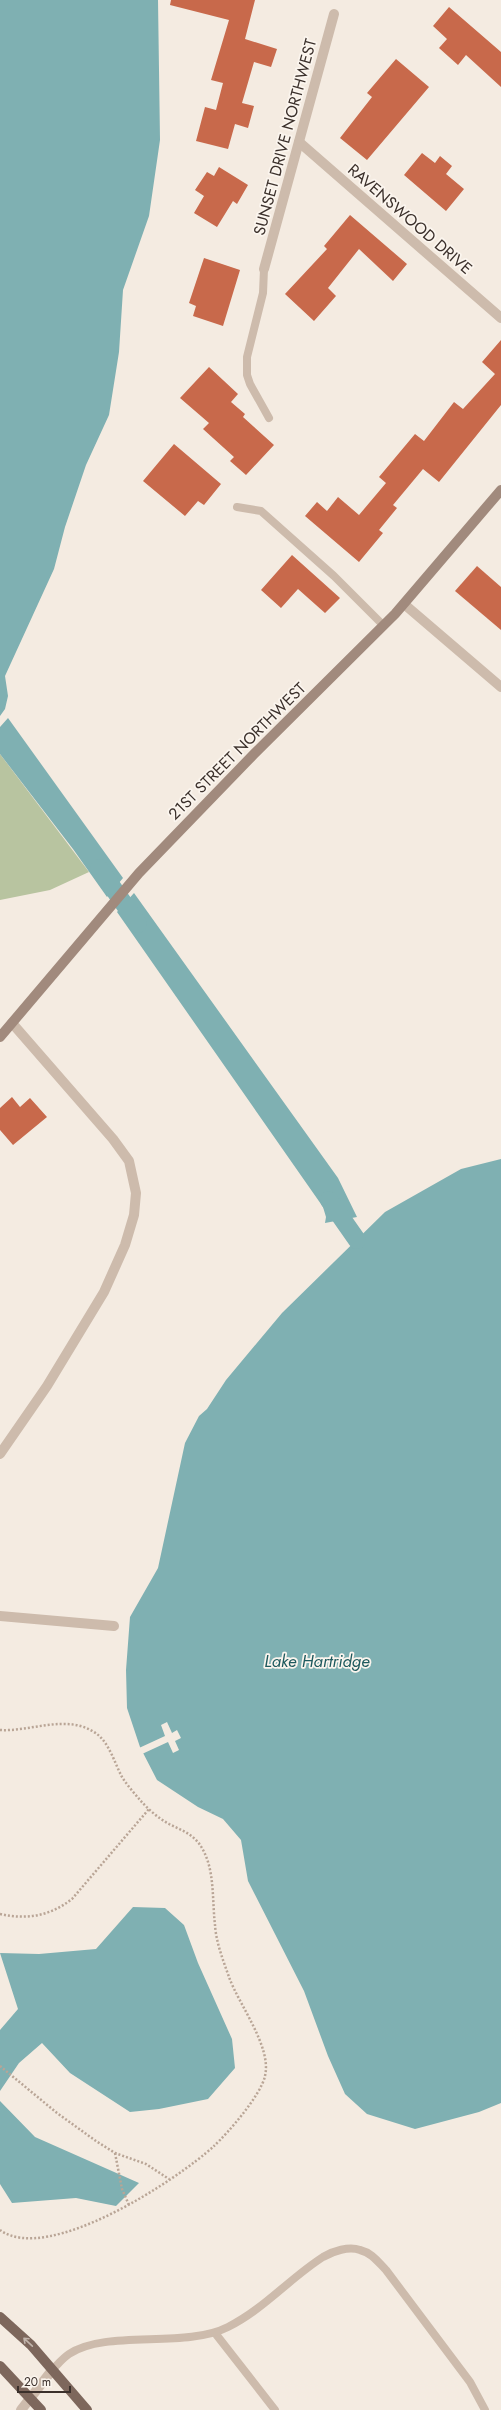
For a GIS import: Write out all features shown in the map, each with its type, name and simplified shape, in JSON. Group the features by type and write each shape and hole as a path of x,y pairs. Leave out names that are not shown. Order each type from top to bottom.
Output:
{"main road":[{"path":"0,2317 53,2369 87,2410"},
{"path":"0,2366 42,2410"}],"street":[{"name":"SUNSET DRIVE NORTHWEST","path":"264,269 334,14"},
{"name":"RAVENSWOOD DRIVE","path":"299,142 501,318"},
{"name":"21ST STREET NORTHWEST","path":"0,1037 139,873 254,754 404,604 501,490"},
{"path":"404,604 501,687"},
{"path":"0,1454 47,1386 104,1292 125,1245 134,1215 136,1193 129,1161 108,1133 12,1023"},
{"path":"0,1616 114,1626"},
{"path":"21,2410 53,2369"}],"lane":[{"path":"264,269 263,293 247,357 247,375 250,384 269,418"},
{"path":"237,507 261,511 334,576 384,625"},
{"path":"53,2369 69,2354 92,2346 215,2333 246,2317 323,2257 347,2248 359,2249 376,2259 386,2270 470,2382 485,2410"},
{"path":"215,2333 274,2410"}],"path":[{"path":"0,1730 61,1725 79,1726 94,1732 109,1750 123,1779 149,1809 169,1824 184,1830 202,1849 212,1884 215,1926 218,1942 231,1981 265,2054 266,2065 266,2075 257,2095 217,2144 169,2179 129,2205 83,2226 61,2234 23,2239 0,2230"},
{"path":"0,1914 33,1917 47,1915 60,1909 72,1899 149,1809"},
{"path":"1,2067 57,2113 115,2153 146,2164 169,2179"},
{"path":"115,2153 122,2189 129,2205"}],"green space":[{"path":"0,754 89,872 50,890 0,900"}],"water":[{"path":"0,0 158,0 160,140 149,216 123,290 119,352 109,415 86,465 65,527 54,569 5,676 8,696 5,709 0,716"},
{"path":"8,718 123,878 107,897 73,849 0,754 0,727"},
{"path":"134,893 338,1178 357,1217 325,1223 326,1217 323,1207 117,912"},
{"name":"Lake Hartridge","path":"501,1159 501,2103 479,2112 415,2129 367,2114 345,2094 328,2056 304,1991 248,1881 241,1840 223,1819 198,1807 157,1780 140,1747 127,1708 126,1670 130,1617 158,1568 185,1443 199,1416 207,1409 226,1380 282,1313 385,1212 461,1169"},
{"path":"133,1907 165,1908 184,1925 198,1963 232,2039 235,2068 208,2099 159,2109 130,2112 70,2073 42,2043 19,2063 0,2091 0,2030 18,2009 0,1953 39,1954 96,1949"},
{"path":"0,2101 35,2137 139,2183 116,2206 76,2198 12,2203 0,2184"}],"pier":[{"path":"167,1722 172,1733 177,1730 181,1738 175,1741 179,1750 173,1753 168,1742 142,1754 139,1748 165,1736 161,1725"}],"building":[{"path":"171,0 255,0 245,39 277,49 271,67 254,62 242,103 254,106 248,128 235,124 228,149 196,141 205,107 216,110 223,83 211,80 229,20 170,5"},
{"path":"449,7 501,52 501,87 466,55 458,65 439,48 447,39 433,26"},
{"path":"396,59 429,87 367,160 340,138 372,97 367,93"},
{"path":"422,153 435,163 440,156 452,166 446,174 464,189 446,211 404,175"},
{"path":"219,167 248,185 237,204 233,201 217,227 194,213 204,196 195,190 207,172 214,176"},
{"path":"350,215 407,264 393,281 359,249 328,288 336,296 314,321 285,294 327,249 324,246"},
{"path":"204,258 240,270 223,326 193,316 196,306 189,303"},
{"path":"501,340 501,405 439,482 423,469 393,505 397,508 379,530 383,533 359,562 305,516 317,502 327,511 338,497 359,515 386,483 379,477 415,434 424,441 454,402 463,409 495,374 482,362"},
{"path":"209,367 238,394 231,402 245,414 243,417 274,445 246,475 230,461 234,457 203,429 209,423 180,398"},
{"path":"174,444 221,484 204,505 198,501 185,516 143,481"},
{"path":"292,555 340,598 325,613 298,589 281,608 261,590"},
{"path":"477,566 501,587 501,630 455,591"},
{"path":"12,1097 20,1107 30,1098 47,1117 13,1145 0,1130 0,1108"}],"waterway":[{"path":"99,868 138,924"},
{"path":"329,1200 357,1240"}]}
